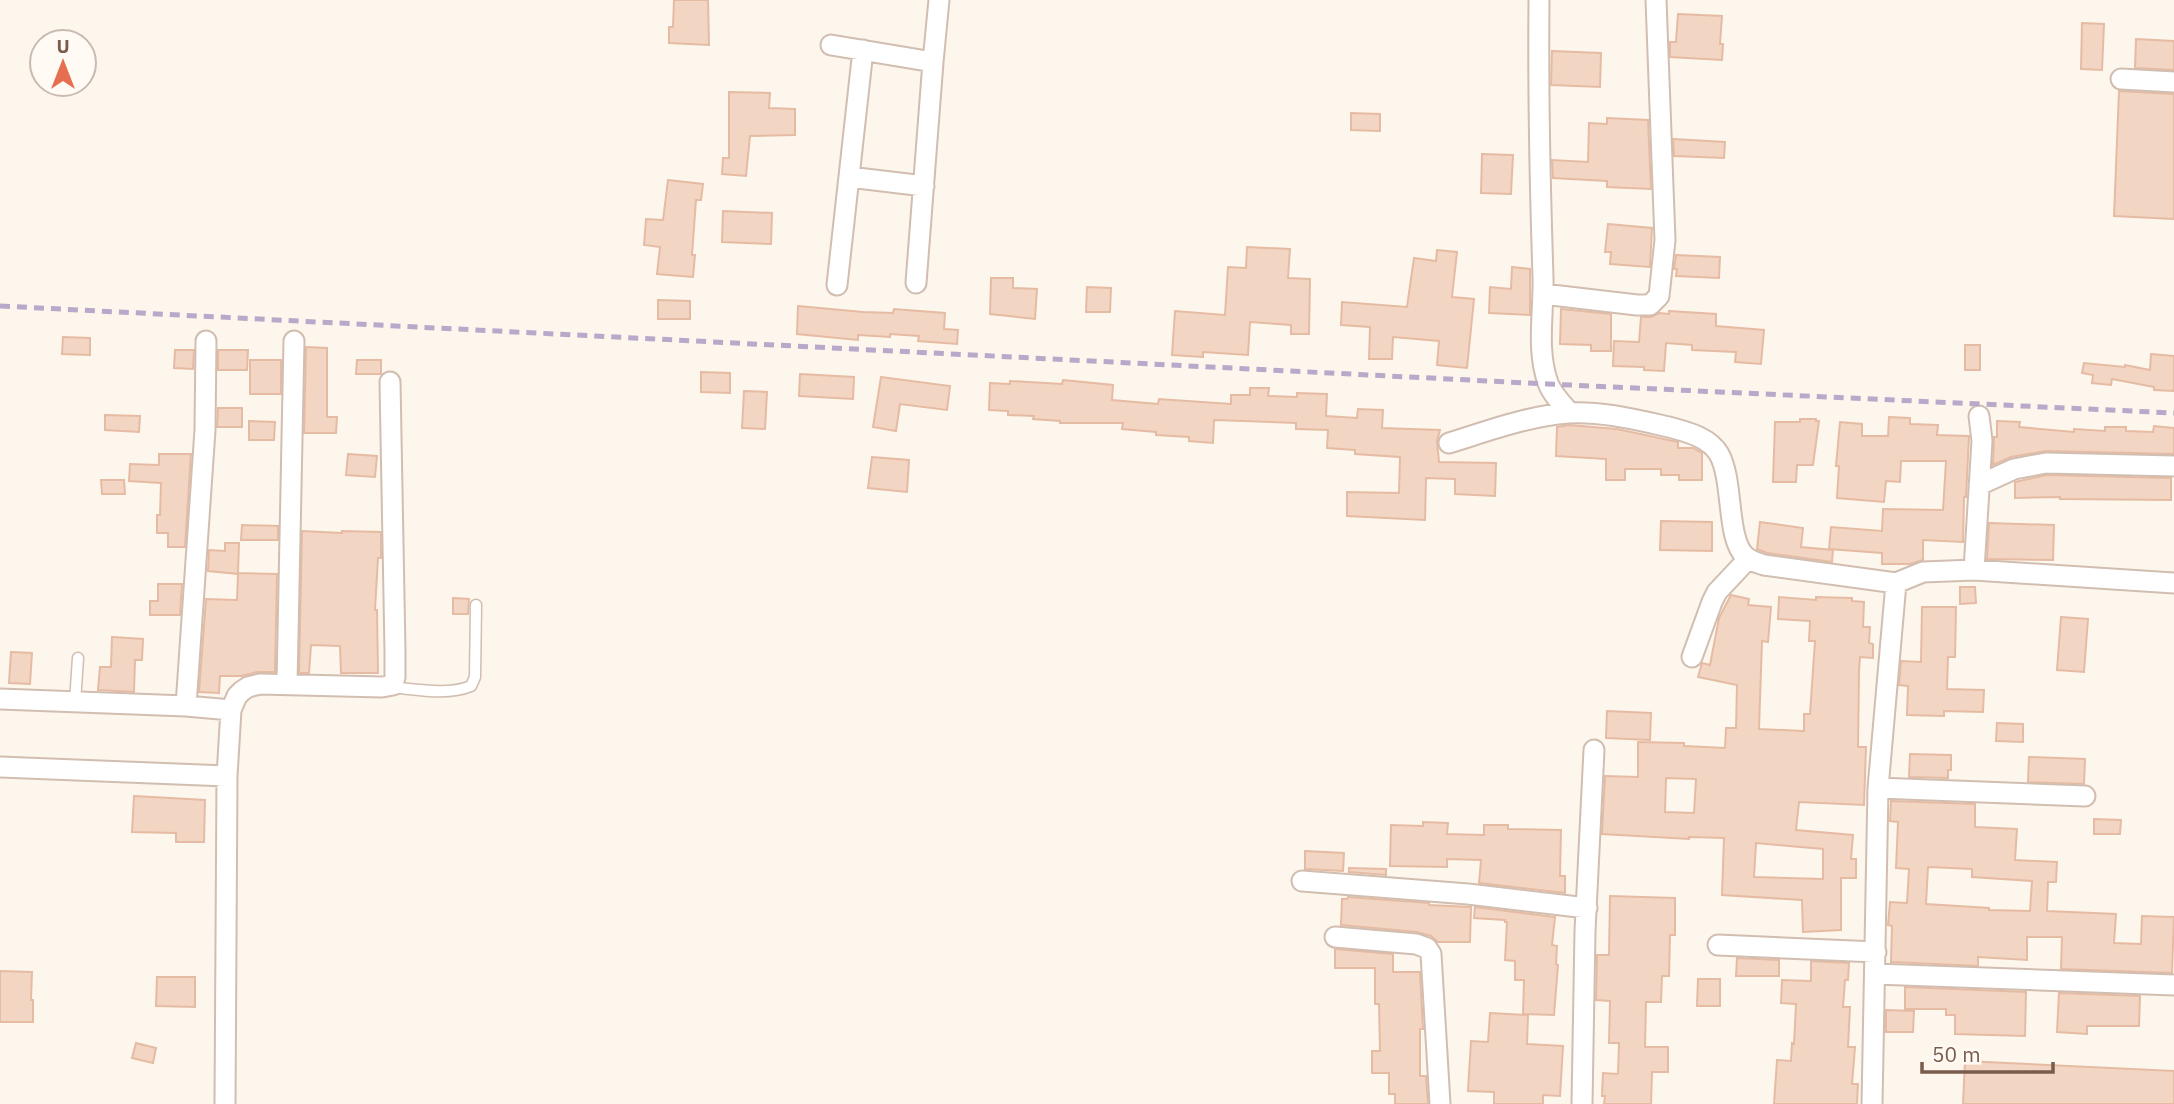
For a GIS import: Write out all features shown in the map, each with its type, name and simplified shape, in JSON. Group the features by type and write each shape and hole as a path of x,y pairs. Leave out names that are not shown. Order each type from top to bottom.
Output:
{"street":[{"path":"916,283 939,0"},
{"path":"1539,0 1538,90 1543,294 1541,341 1548,384 1570,413"},
{"path":"1543,294 1637,305 1650,305 1659,296 1665,240 1656,0"},
{"path":"831,45 933,62"},
{"path":"837,285 863,50"},
{"path":"2121,79 2174,82"},
{"path":"849,177 924,186"},
{"path":"186,706 205,430 206,341"},
{"path":"287,684 294,341"},
{"path":"225,1104 227,776 231,710 237,696 248,687 260,684 393,685 390,382"},
{"path":"1449,443 1524,420 1570,413 1629,418 1699,436 1714,447 1726,472 1737,545 1748,559 1764,565 1896,583 1923,572 1974,570 2174,583"},
{"path":"1974,570 1982,441 1979,416"},
{"path":"1979,485 2014,469 2046,463 2174,466"},
{"path":"1692,657 1717,593 1748,559"},
{"path":"1872,1104 1878,788 1896,583"},
{"path":"0,699 231,710"},
{"path":"1582,1104 1594,750"},
{"path":"0,767 227,776"},
{"path":"1878,788 2085,796"},
{"path":"1302,881 1468,894 1587,908"},
{"path":"1335,937 1416,944 1427,948 1432,954 1440,1104"},
{"path":"1718,945 1875,952"},
{"path":"1875,974 2174,985"}],"lane":[{"path":"389,687 457,691 471,686 475,677 476,605"},
{"path":"75,702 78,658"}],"building":[{"path":"674,0 708,0 709,45 669,43 669,27 673,27"},
{"path":"1678,14 1722,16 1722,60 1670,57 1670,42 1676,42"},
{"path":"2082,23 2104,24 2102,70 2081,69"},
{"path":"2136,39 2174,41 2174,70 2135,68"},
{"path":"1552,51 1601,53 1600,87 1551,85"},
{"path":"2119,91 2174,94 2174,219 2114,216"},
{"path":"729,92 770,93 769,108 795,109 795,135 750,136 746,176 722,174 723,158 729,158"},
{"path":"1351,113 1380,114 1380,131 1351,130"},
{"path":"1607,118 1648,120 1651,189 1607,187 1607,181 1553,178 1552,160 1588,162 1589,123 1607,124"},
{"path":"1673,139 1725,142 1724,158 1674,156"},
{"path":"1482,154 1513,155 1511,194 1481,193"},
{"path":"668,180 703,184 701,200 696,200 693,277 657,274 660,247 644,245 646,219 663,220"},
{"path":"723,211 772,213 771,244 722,242"},
{"path":"1608,224 1652,228 1650,267 1610,264 1611,252 1605,252"},
{"path":"1247,247 1290,249 1288,278 1310,279 1309,334 1291,334 1291,325 1250,322 1248,355 1203,352 1203,357 1172,355 1175,311 1225,315 1228,267 1246,268"},
{"path":"1437,250 1457,252 1452,297 1474,299 1467,368 1437,365 1439,341 1393,337 1392,359 1369,359 1370,327 1341,325 1342,302 1407,307 1414,258 1436,261"},
{"path":"1676,255 1720,257 1719,278 1676,276"},
{"path":"1512,267 1530,269 1530,315 1489,313 1490,287 1511,289"},
{"path":"991,278 1013,278 1013,288 1037,289 1035,319 990,314"},
{"path":"1087,287 1111,288 1110,312 1086,312"},
{"path":"658,300 690,301 690,319 658,319"},
{"path":"798,306 863,312 893,313 894,309 945,313 944,329 958,330 957,344 918,341 919,336 890,334 890,337 858,335 858,340 797,334"},
{"path":"1561,309 1611,314 1611,351 1591,351 1591,345 1560,344"},
{"path":"1669,311 1716,314 1716,326 1764,330 1761,364 1735,362 1736,352 1692,350 1692,345 1666,343 1664,371 1613,366 1614,341 1639,342 1641,317 1669,314"},
{"path":"63,337 90,338 90,355 62,354"},
{"path":"1965,345 1980,345 1980,370 1965,370"},
{"path":"306,347 327,348 327,417 337,417 336,433 304,433"},
{"path":"175,350 194,350 193,369 174,368"},
{"path":"218,350 248,350 247,370 218,370"},
{"path":"2151,354 2174,356 2174,391 2154,390 2154,387 2112,379 2111,385 2092,383 2093,375 2082,373 2084,363 2125,365 2150,370"},
{"path":"250,360 281,360 281,394 250,394"},
{"path":"357,360 381,360 381,374 356,374"},
{"path":"701,372 730,373 730,393 701,392"},
{"path":"800,374 854,377 853,399 799,396"},
{"path":"881,377 950,386 947,410 900,404 896,431 873,427"},
{"path":"1063,380 1113,385 1112,400 1158,404 1159,399 1231,404 1231,395 1250,395 1250,388 1269,388 1268,396 1327,394 1326,416 1357,418 1358,409 1383,410 1382,428 1440,430 1437,441 1439,462 1496,463 1495,496 1455,494 1455,479 1426,478 1425,520 1347,516 1347,492 1399,493 1400,457 1355,454 1355,450 1327,448 1328,430 1296,429 1296,423 1214,420 1213,443 1189,441 1189,437 1122,429 1123,423 1060,423 1033,419 1034,416 1008,415 1008,411 989,410 990,383 1010,384 1010,381 1062,384"},
{"path":"744,391 767,392 765,429 742,428"},
{"path":"218,408 242,408 242,427 217,427"},
{"path":"105,415 140,416 139,432 105,430"},
{"path":"1889,417 1910,418 1910,424 1938,425 1937,435 1969,436 1963,542 1923,540 1923,560 1910,564 1882,564 1882,553 1829,549 1831,527 1882,531 1883,509 1943,510 1946,461 1901,461 1900,482 1886,481 1884,502 1837,498 1839,466 1836,466 1840,422 1862,424 1862,436 1888,436"},
{"path":"1800,419 1819,421 1813,465 1797,465 1796,482 1773,482 1775,422 1800,422"},
{"path":"249,421 275,422 274,440 249,440"},
{"path":"1997,421 2020,422 2019,427 2074,432 2074,429 2105,431 2105,427 2126,427 2126,431 2153,432 2154,426 2174,428 2174,454 2046,451 2011,457 1993,465"},
{"path":"1569,425 1617,429 1678,442 1678,448 1693,448 1702,453 1702,480 1679,480 1679,475 1661,475 1661,469 1625,469 1625,480 1606,480 1606,459 1556,456 1557,427"},
{"path":"159,454 191,454 185,547 168,547 168,533 157,533 161,483 129,481 130,464 159,465"},
{"path":"348,454 377,456 375,477 346,475"},
{"path":"872,457 909,460 907,492 868,488"},
{"path":"2047,475 2171,478 2171,500 2015,498 2015,482"},
{"path":"101,480 124,480 125,494 102,494"},
{"path":"1661,521 1712,522 1712,551 1660,550"},
{"path":"1760,522 1803,528 1801,547 1833,550 1832,562 1767,553 1757,549"},
{"path":"1989,523 2054,525 2053,560 1987,559"},
{"path":"242,525 278,526 278,540 241,540"},
{"path":"302,531 381,532 375,610 378,673 341,673 340,646 311,645 309,673 299,673"},
{"path":"225,543 239,543 238,573 277,574 275,672 220,676 219,693 199,692 206,599 237,600 238,574 208,571 209,550 225,551"},
{"path":"158,584 182,584 180,615 150,615 150,601 158,601"},
{"path":"1960,587 1975,587 1976,603 1960,604"},
{"path":"1731,595 1749,599 1748,605 1771,607 1768,642 1762,641 1759,729 1804,731 1804,714 1810,714 1815,641 1809,641 1810,621 1778,619 1779,597 1816,600 1816,597 1852,598 1852,601 1864,602 1863,627 1870,627 1869,643 1873,644 1873,658 1860,657 1859,671 1858,747 1866,747 1864,805 1799,802 1796,830 1853,835 1851,859 1856,859 1856,878 1841,878 1841,930 1803,932 1802,900 1722,895 1724,838 1689,839 1602,834 1605,776 1638,777 1638,742 1684,743 1684,746 1725,748 1726,728 1736,728 1737,685 1698,677 1702,663 1710,665 1719,618","holes":["1666,778 1696,779 1694,813 1665,812","1756,843 1823,849 1823,879 1754,877"]},
{"path":"453,598 469,599 468,614 453,614"},
{"path":"1922,607 1956,607 1955,657 1948,657 1947,689 1984,690 1983,712 1944,711 1944,716 1907,715 1908,686 1899,685 1901,661 1921,662"},
{"path":"2061,617 2088,619 2084,672 2057,670"},
{"path":"112,637 143,639 142,660 135,660 134,692 98,690 100,667 111,667"},
{"path":"11,652 32,653 30,684 9,683"},
{"path":"1607,711 1651,713 1650,740 1606,738"},
{"path":"1997,723 2023,724 2023,742 1996,741"},
{"path":"1910,754 1951,755 1948,778 1909,777"},
{"path":"2029,757 2085,759 2084,784 2028,782"},
{"path":"134,796 205,800 204,842 176,842 176,833 132,832"},
{"path":"1891,801 1975,804 1975,827 2017,829 2015,860 2057,862 2056,882 2048,882 2047,911 2116,914 2114,943 2141,944 2142,916 2174,917 2172,973 2061,969 2062,937 2027,937 2027,960 1978,957 1978,966 1891,962 1892,926 1888,925 1890,902 1907,903 1909,869 1896,868 1898,822 1890,821","holes":["1928,867 1972,869 1972,877 2032,881 2030,911 1926,904"]},
{"path":"2094,819 2121,820 2120,834 2094,834"},
{"path":"1423,822 1448,823 1447,834 1484,835 1484,825 1508,825 1508,829 1561,830 1560,876 1565,876 1565,893 1479,883 1481,860 1447,859 1447,867 1390,866 1391,825 1423,826"},
{"path":"1305,851 1344,853 1343,871 1305,869"},
{"path":"1349,868 1386,869 1386,875 1349,872"},
{"path":"1610,896 1675,898 1675,935 1670,935 1669,976 1662,976 1661,1002 1646,1002 1645,1047 1668,1047 1668,1072 1652,1072 1651,1104 1604,1104 1605,1096 1602,1096 1603,1073 1618,1074 1619,1043 1609,1043 1610,1001 1596,1000 1597,955 1609,955"},
{"path":"1348,897 1471,907 1470,942 1438,942 1431,936 1417,932 1341,925 1342,899"},
{"path":"1475,907 1555,917 1552,945 1557,946 1558,965 1554,1015 1523,1014 1524,980 1515,980 1515,961 1505,960 1507,922 1474,918"},
{"path":"1335,949 1393,954 1393,972 1420,972 1423,1029 1420,1029 1420,1076 1426,1076 1428,1104 1395,1104 1395,1094 1389,1094 1389,1073 1372,1073 1372,1051 1380,1051 1379,1004 1375,1004 1375,968 1335,968"},
{"path":"1737,958 1779,960 1779,976 1736,976"},
{"path":"1811,961 1849,963 1843,1007 1850,1007 1848,1047 1855,1047 1852,1084 1858,1084 1857,1104 1774,1104 1777,1060 1791,1061 1792,1043 1794,1044 1796,1004 1781,1003 1782,980 1811,981"},
{"path":"0,971 32,972 33,1022 0,1022"},
{"path":"157,977 195,977 195,1007 156,1006"},
{"path":"1698,979 1720,979 1720,1006 1697,1006"},
{"path":"1905,987 2026,992 2025,1036 1955,1034 1955,1015 1946,1015 1946,1009 1905,1009"},
{"path":"2059,993 2140,996 2139,1026 2087,1026 2087,1034 2057,1032"},
{"path":"1886,1010 1914,1011 1913,1032 1886,1032"},
{"path":"1490,1013 1528,1015 1527,1044 1563,1046 1560,1096 1543,1095 1543,1104 1494,1104 1494,1092 1468,1091 1471,1041 1488,1042"},
{"path":"136,1043 156,1048 153,1063 132,1058"},
{"path":"1965,1061 2174,1071 2174,1104 1963,1104"}],"railway":[{"path":"0,306 2174,413"}]}
